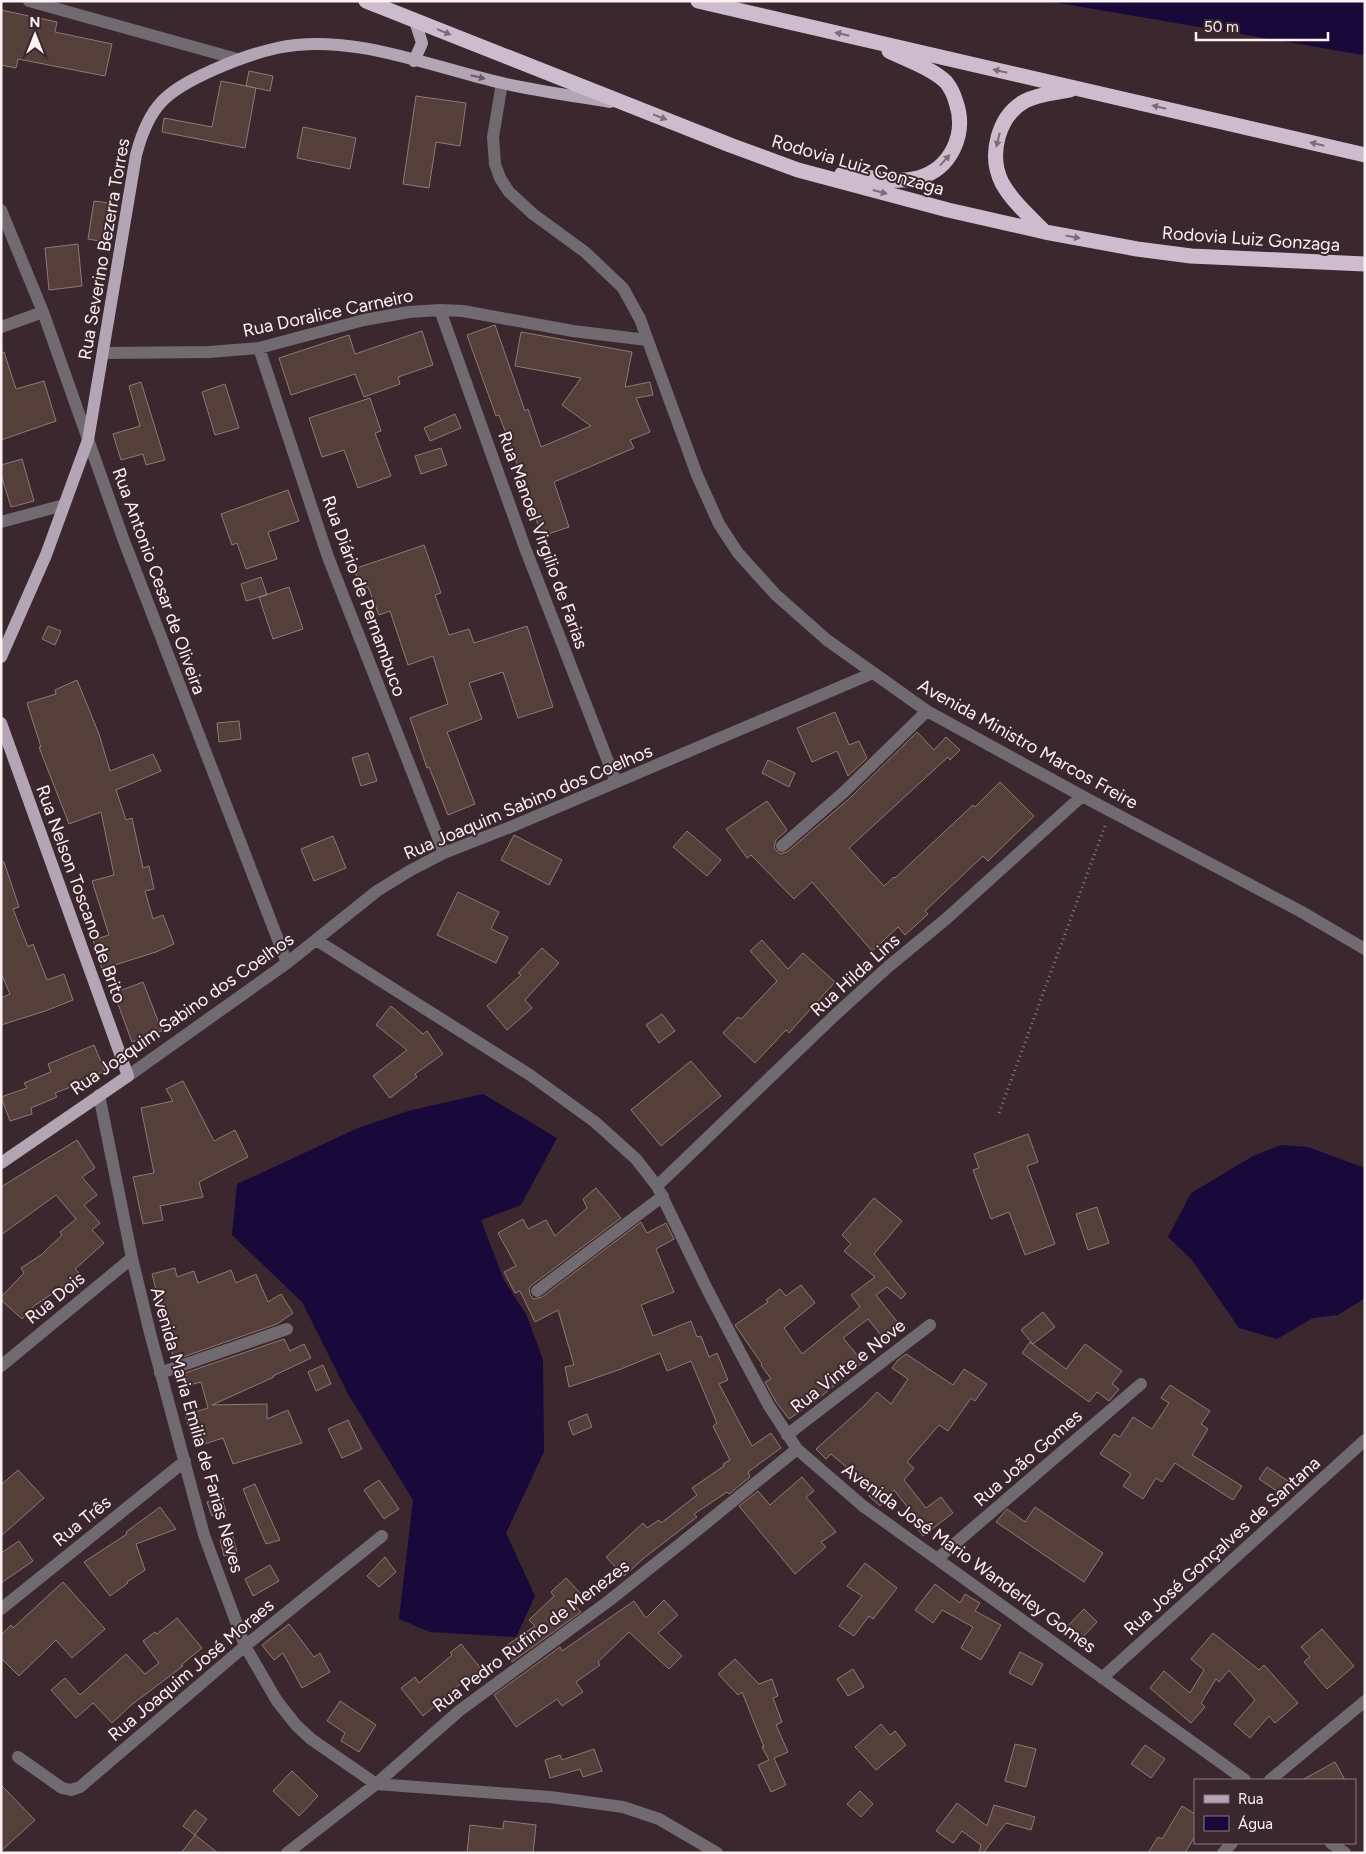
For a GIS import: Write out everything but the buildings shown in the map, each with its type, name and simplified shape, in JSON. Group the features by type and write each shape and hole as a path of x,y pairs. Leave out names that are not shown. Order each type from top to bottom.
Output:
{"highway":[{"name":"Rodovia Luiz Gonzaga","path":"366,1 630,106 798,170 948,210 1045,232 1137,249 1191,256 1365,264"},
{"path":"698,1 1365,154"},
{"path":"798,170 906,180 930,174 946,160 953,150 960,127 959,116 954,95 946,82 928,70 868,40"},
{"path":"1045,232 1013,198 1003,184 996,163 998,134 1012,111 1025,101 1038,96 1076,88"}],"main road":[{"path":"414,61 422,43 415,21"},
{"name":"Rua Severino Bezerra Torres","path":"1,657 46,555 88,440 136,155 142,133 149,118 168,95 188,81 237,59 277,48 330,44 362,48 502,83 630,106"},
{"name":"Rua Nelson Toscano de Brito","path":"1,722 128,1076"},
{"name":"Rua Joaquim Sabino dos Coelhos","path":"1,1163 128,1076"}],"street":[{"path":"29,1 237,59"},
{"name":"Avenida Ministro Marcos Freire","path":"502,83 493,137 495,164 500,178 509,192 533,214 585,252 623,288 640,319 697,475 719,524 738,554 776,595 827,640 927,711 1082,796 1300,911 1365,949"},
{"name":"Rua Antonio Cesar de Oliveira","path":"1,210 44,312 124,542 287,963"},
{"name":"Rua Doralice Carneiro","path":"104,353 200,352 259,348 364,320 409,312 440,310 463,311 573,331 647,340"},
{"name":"Rua Manoel Virgilio de Farias","path":"440,310 525,548 616,782"},
{"path":"1,327 44,312"},
{"name":"Rua Diário de Pernambuco","path":"259,348 328,557 444,853"},
{"path":"1,522 64,505"},
{"name":"Rua Joaquim Sabino dos Coelhos","path":"128,1076 287,963 377,891 399,877 444,853 873,673"},
{"path":"782,846 844,792 927,711"},
{"name":"Rua Hilda Lins","path":"537,1291 660,1191 834,1016 889,966 946,919 1082,796"},
{"name":"Avenida José Mario Wanderley Gomes","path":"316,940 538,1080 595,1122 636,1159 660,1191 706,1287 741,1354 787,1435 797,1448 863,1506 1244,1779"},
{"name":"Avenida Maria Emilia de Farias Neves","path":"99,1095 132,1258 160,1373 204,1535 245,1646 278,1701 296,1724 326,1749 376,1784"},
{"name":"Rua Dois","path":"1,1366 132,1258"},
{"name":"Rua Vinte e Nove","path":"787,1435 930,1325"},
{"path":"160,1373 287,1329"},
{"name":"Rua João Gomes","path":"937,1559 1141,1384"},
{"name":"Rua José Gonçalves de Santana","path":"1102,1678 1365,1440"},
{"name":"Rua Pedro Rufino de Menezes","path":"287,1853 376,1784 459,1711 610,1600 797,1448"},
{"name":"Rua Três","path":"1,1609 185,1461"},
{"name":"Rua Joaquim José Moraes","path":"18,1757 62,1788 69,1790 76,1788 245,1646 382,1536"},
{"path":"1271,1779 1365,1701"},
{"path":"376,1784 550,1796 623,1807 659,1819 717,1853"},
{"path":"1332,1844 1345,1853"}],"path":[{"path":"999,1114 1110,811"}],"water":[{"path":"1047,1 1365,1 1365,51 1363,55"},
{"path":"483,1094 557,1138 521,1205 481,1220 504,1280 527,1316 543,1360 544,1452 506,1533 535,1596 516,1637 430,1632 399,1619 413,1500 348,1394 302,1302 232,1235 237,1184 358,1128 408,1111"},
{"path":"1281,1145 1308,1147 1365,1168 1365,1298 1338,1315 1313,1318 1277,1339 1239,1328 1192,1260 1168,1237 1191,1193 1253,1156"}]}
